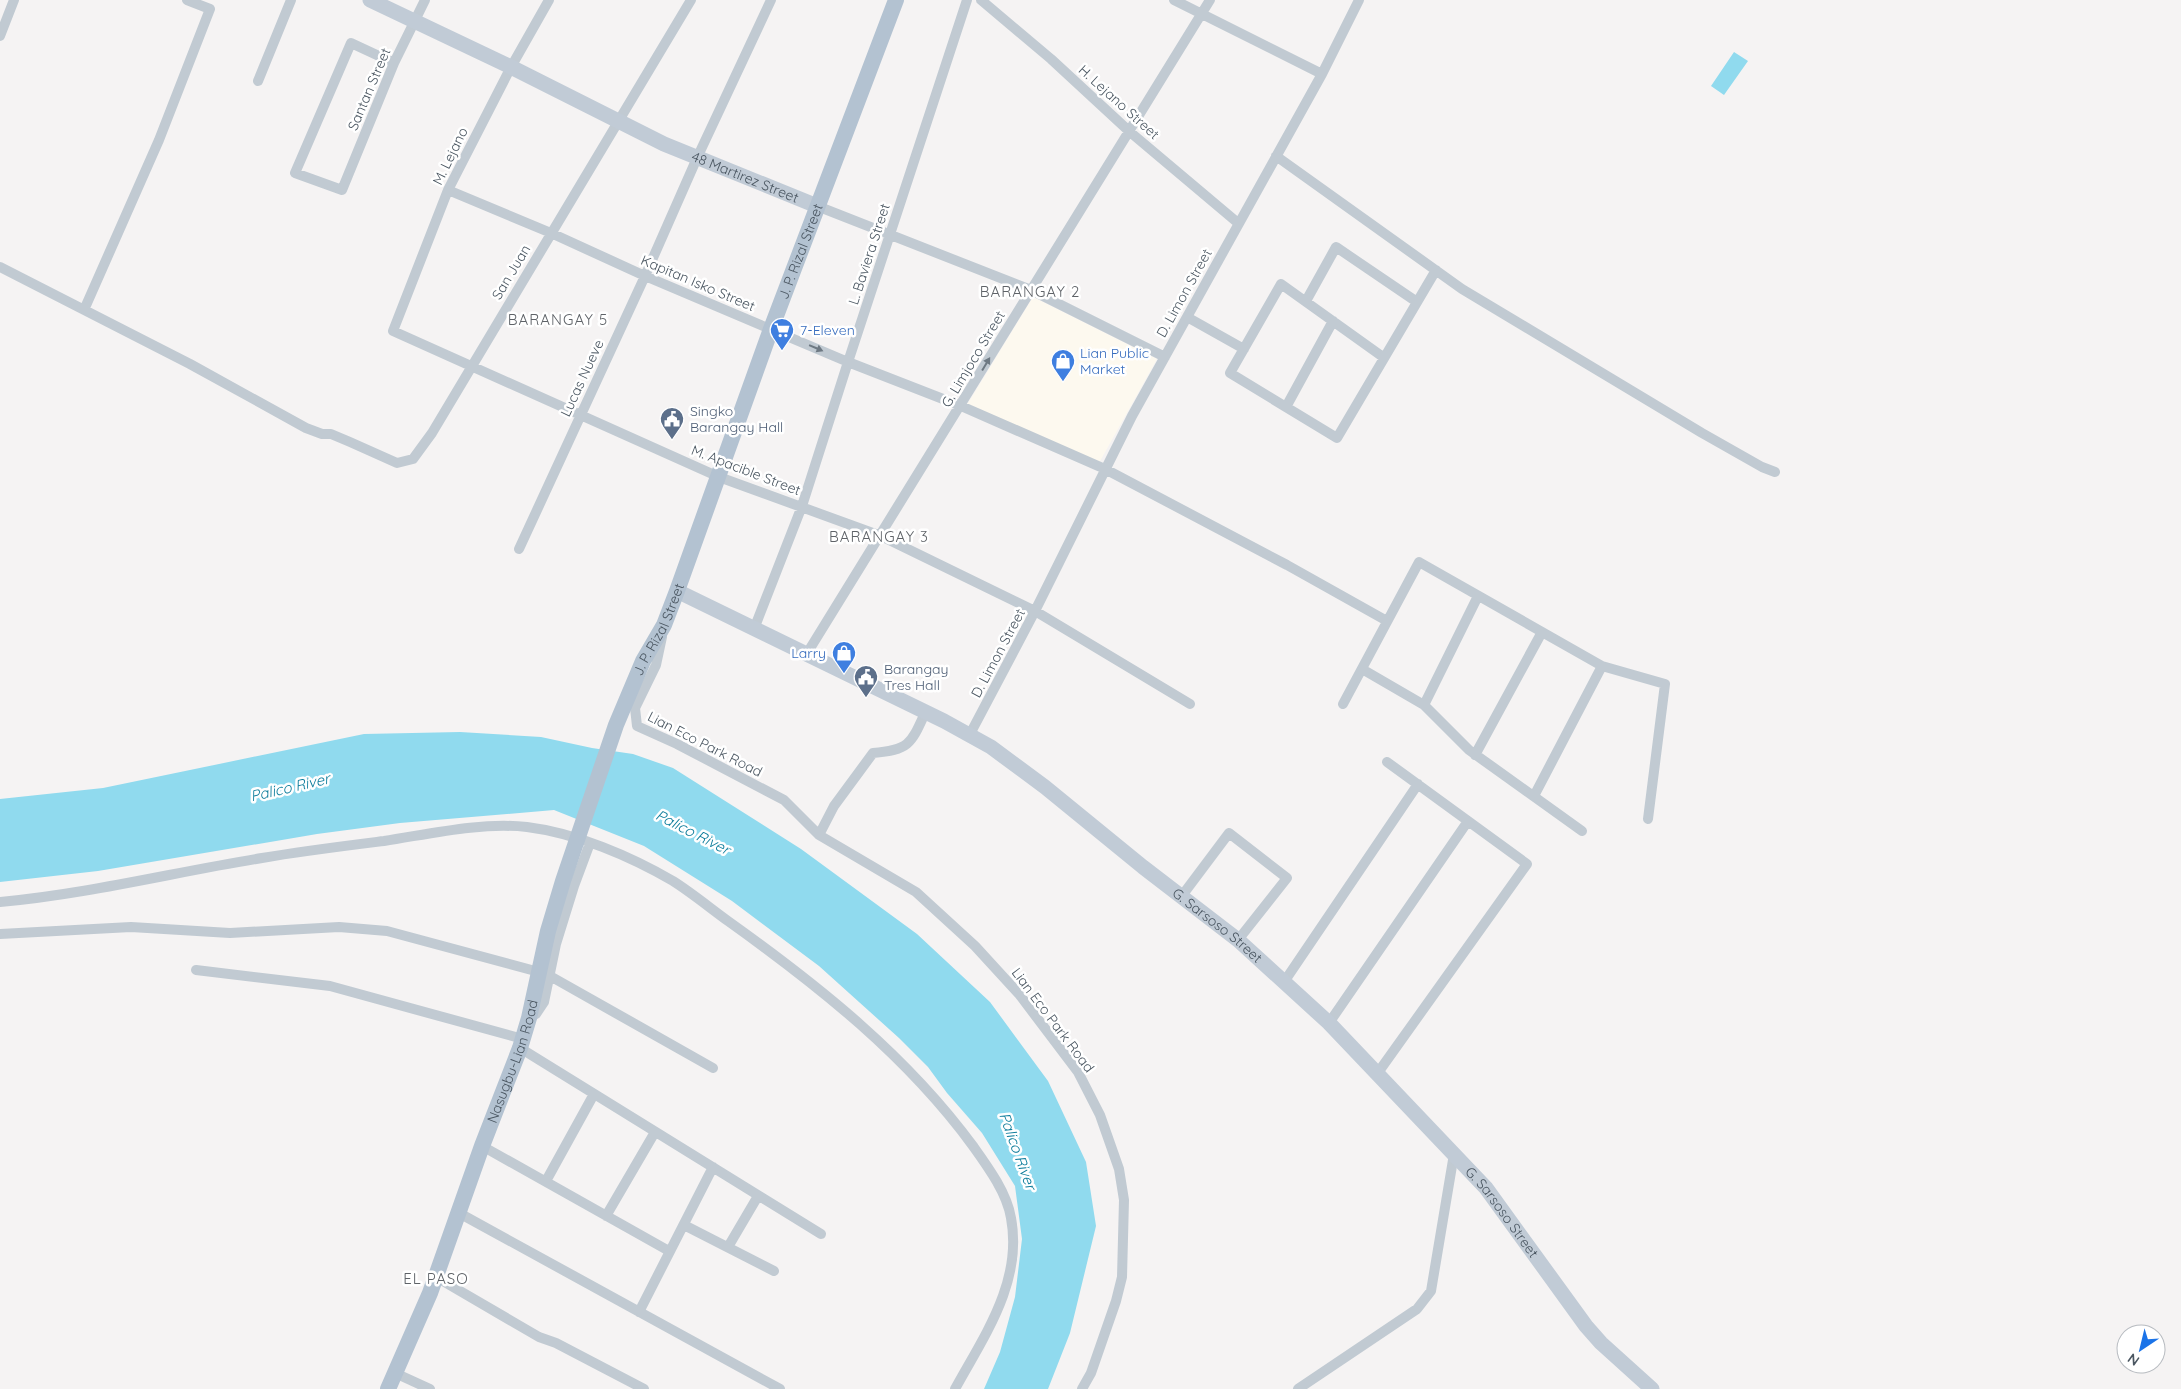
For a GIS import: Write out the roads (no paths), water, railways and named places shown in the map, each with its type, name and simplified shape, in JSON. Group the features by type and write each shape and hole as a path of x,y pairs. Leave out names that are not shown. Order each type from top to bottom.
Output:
{"main road":[{"name":"J. P. Rizal Street","path":"616,724 644,660 664,625 678,591 771,330 896,0"},
{"name":"Nasugbu-Lian Road","path":"388,1389 436,1277 521,1043 544,974 548,931 616,724"}],"street":[{"path":"0,36 14,0"},
{"path":"84,310 159,140 210,9 187,0"},
{"path":"258,81 291,0"},
{"name":"48 Martirez Street","path":"370,0 697,158 1031,290 1165,357"},
{"name":"Santan Street","path":"394,63 350,43 295,173 342,190 394,63 425,0"},
{"name":"M. Lejano","path":"393,331 448,190 511,67 549,0"},
{"name":"San Juan","path":"0,267 306,428 322,434 331,434 397,463 413,459 432,433 690,0"},
{"name":"Lucas Nueve","path":"519,550 771,0"},
{"name":"L. Baviera Street","path":"754,629 802,506 967,0"},
{"name":"H. Lejano Street","path":"981,0 1051,59 1130,132 1238,223"},
{"path":"1174,0 1322,74"},
{"name":"G. Limjoco Street","path":"806,655 1210,0"},
{"name":"D. Limon Street","path":"970,736 1035,611 1105,468 1186,317 1322,74 1359,0"},
{"path":"1276,156 1462,289 1613,381 1762,467 1775,472"},
{"name":"Kapitan Isko Street","path":"448,190 551,232 645,276 771,330 961,406 1105,468 1387,621"},
{"path":"1306,301 1336,247 1417,302"},
{"path":"1383,357 1281,284 1230,373 1337,438 1436,270"},
{"path":"1186,317 1244,349"},
{"path":"1286,407 1333,321"},
{"name":"M. Apacible Street","path":"393,331 719,477 881,536 1035,611 1190,704"},
{"path":"1343,704 1419,562 1602,666 1665,684 1648,819"},
{"name":"G. Sarsoso Street","path":"678,591 925,712 1008,758 1181,897 1238,940 1328,1023 1486,1188 1586,1326 1601,1343 1652,1389"},
{"path":"1424,705 1478,596"},
{"name":"Lian Eco Park Road","path":"664,625 656,665 635,708 637,726 677,744 784,800 818,835 916,892 975,946 1019,994 1078,1072 1100,1115 1119,1169 1124,1200 1122,1277 1116,1301 1091,1373 1082,1389"},
{"path":"1475,755 1542,632"},
{"path":"1534,796 1602,666"},
{"path":"1362,669 1424,705 1475,755 1582,831"},
{"path":"818,835 834,806 873,753 894,752 912,741 925,712"},
{"path":"1377,1074 1527,864 1387,762"},
{"path":"1284,982 1418,784"},
{"path":"1328,1023 1468,821"},
{"path":"0,902 140,881 262,858 476,828 524,827 553,832 590,842 673,882 799,972 886,1047 950,1115 994,1175 1011,1216 1013,1255 1006,1292 995,1318 955,1389"},
{"path":"1181,897 1230,833 1287,878 1238,940"},
{"path":"544,974 590,842"},
{"path":"0,934 131,927 230,933 339,927 387,931 544,974 713,1068"},
{"path":"196,970 330,986 521,1043 594,1094 821,1234"},
{"path":"546,1181 594,1094"},
{"path":"606,1216 655,1132"},
{"path":"482,1146 669,1251"},
{"path":"1298,1389 1417,1308 1431,1291 1454,1154"},
{"path":"638,1312 713,1167"},
{"path":"728,1247 758,1196"},
{"path":"459,1213 780,1389"},
{"path":"684,1225 774,1271"},
{"path":"436,1277 539,1337 556,1343 644,1389"},
{"path":"395,1373 430,1389"}],"water":[{"path":"1734,52 1748,61 1724,95 1711,86"},
{"name":"Palico River","path":"460,732 541,737 592,748 633,754 673,768 801,849 917,934 990,1002 1048,1081 1086,1162 1096,1226 1070,1333 1048,1389 984,1389 1000,1352 1015,1297 1022,1239 1015,1186 982,1133 947,1093 928,1067 899,1038 819,966 732,901 644,846 554,810 400,823 317,834 98,871 0,882 0,799 103,788 364,734"}],"place":[{"name":"7-Eleven","path":"782,351"},
{"name":"Lian Public Market","path":"1063,382"},
{"name":"Singko Barangay Hall","path":"672,440"},
{"name":"Larry","path":"844,674"},
{"name":"Barangay Tres Hall","path":"866,698"}],"district":[{"name":"BARANGAY 2","path":"1030,291"},
{"name":"BARANGAY 5","path":"558,319"},
{"name":"BARANGAY 3","path":"879,536"},
{"name":"EL PASO","path":"436,1278"}]}
